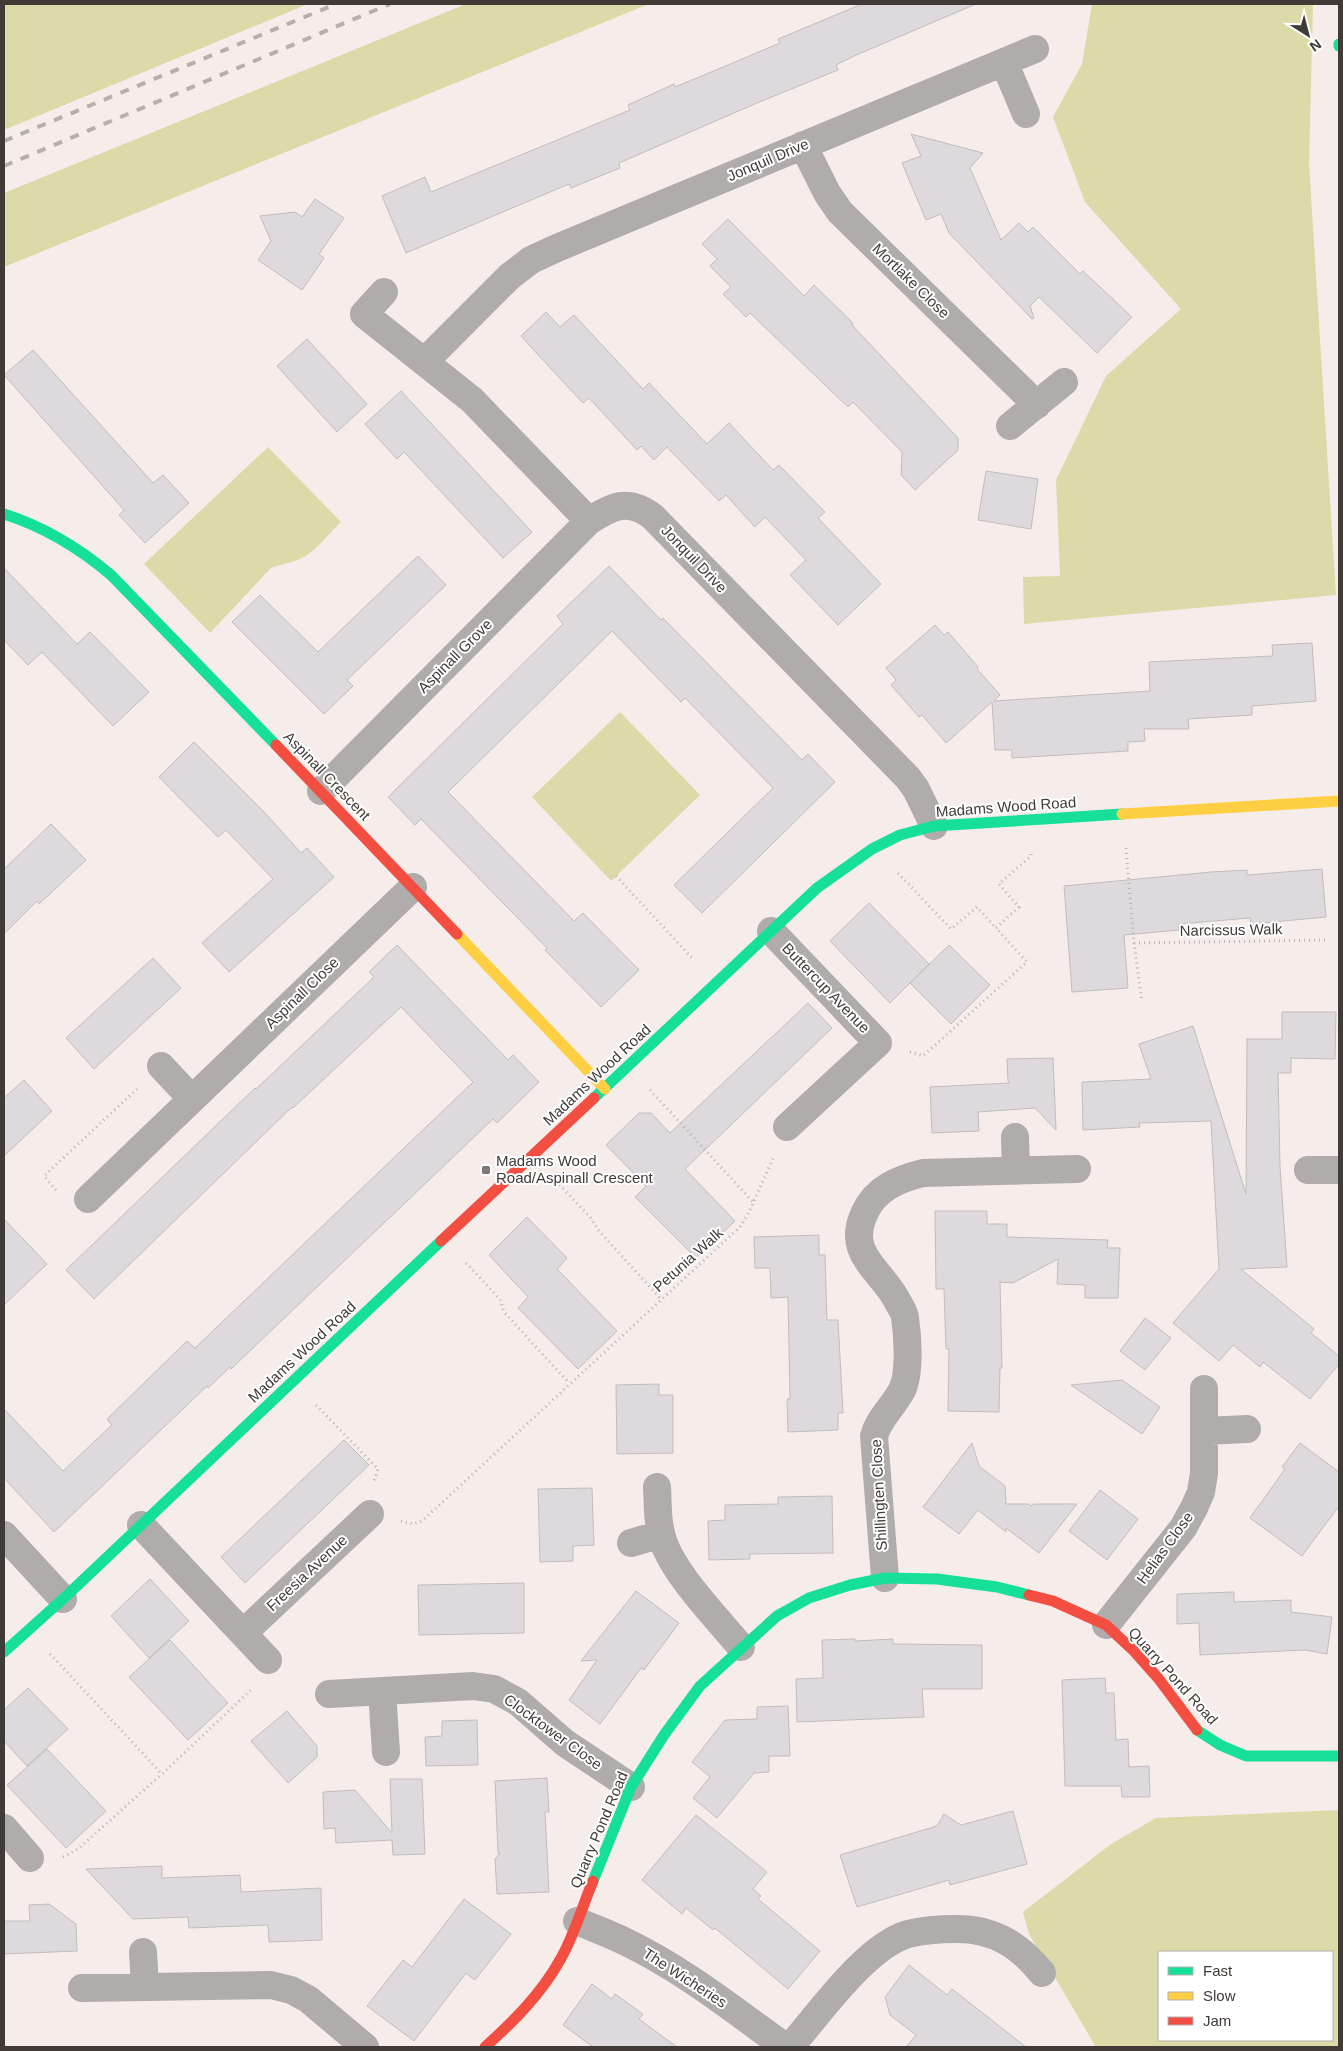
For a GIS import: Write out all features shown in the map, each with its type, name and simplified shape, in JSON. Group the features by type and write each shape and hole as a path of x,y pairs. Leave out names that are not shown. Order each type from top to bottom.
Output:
{"street":[{"name":"Jonquil Drive","path":"424,362 510,276 531,260 1035,48"},
{"path":"1004,62 1026,114"},
{"name":"Mortlake Close","path":"803,145 827,193 840,212 1037,405"},
{"path":"384,292 364,314 485,412 589,521"},
{"path":"1010,426 1064,382"},
{"name":"Jonquil Drive","path":"589,521 609,508 627,505 642,508 652,516 908,778 916,788 934,826"},
{"name":"Aspinall Crescent","path":"4,514 22,519 61,536 95,559 125,587 605,1089"},
{"name":"Aspinall Grove","path":"320,791 589,521"},
{"name":"Madams Wood Road","path":"4,1652 64,1599 817,888 872,849 900,835 934,826 1339,801"},
{"name":"Aspinall Close","path":"88,1199 413,888"},
{"name":"Buttercup Avenue","path":"771,931 878,1042 787,1127"},
{"path":"161,1066 192,1099"},
{"path":"1015,1137 1016,1171"},
{"name":"Shillingten Close","path":"885,1578 874,1436 877,1425 902,1390 907,1366 905,1316 896,1297 866,1261 858,1242 859,1224 867,1206 884,1188 902,1178 923,1173 1077,1170"},
{"path":"1308,1170 1339,1170"},
{"name":"Helias Close","path":"1106,1625 1183,1528 1201,1492 1204,1473 1204,1389"},
{"path":"1205,1431 1247,1429"},
{"path":"657,1487 661,1534 670,1556 684,1578 740,1646"},
{"name":"Freesia Avenue","path":"244,1633 370,1514"},
{"path":"141,1525 268,1660"},
{"path":"4,1534 64,1599"},
{"path":"631,1543 661,1534"},
{"name":"Quarry Pond Road","path":"484,2047 518,2017 543,1988 561,1959 631,1787 664,1735 700,1686 740,1646 777,1616 810,1598 850,1584 885,1578 937,1579 997,1587 1053,1601 1106,1625 1152,1671 1199,1732 1220,1745 1246,1756 1339,1756"},
{"name":"Clocktower Close","path":"329,1694 473,1686 494,1689 518,1702 565,1743 631,1787"},
{"path":"382,1691 386,1752"},
{"path":"7,1837 30,1858"},
{"name":"The Wicheries","path":"577,1921 625,1941 657,1958 695,1982 786,2047"},
{"path":"790,2047 859,1966 881,1947 906,1934 933,1930 975,1929 1003,1938 1019,1949 1042,1973"},
{"path":"143,1952 145,1987"},
{"path":"82,1988 271,1984 308,1999 365,2047"}],"path":[{"path":"1123,814 1134,943 1142,1002"},
{"path":"996,928 1019,907 999,884 1031,856 1028,820"},
{"path":"878,1042 922,1056 1027,962 977,907 951,929 890,864 880,845"},
{"path":"616,876 715,984"},
{"name":"Narcissus Walk","path":"1134,943 1328,940"},
{"path":"88,1199 76,1211 44,1176 161,1066"},
{"path":"629,1066 754,1202"},
{"name":"Petunia Walk","path":"370,1514 413,1524 422,1521 569,1383 740,1227 754,1202 787,1127"},
{"path":"533,1157 590,1217 599,1231 661,1299"},
{"path":"444,1240 500,1299 504,1312 569,1383"},
{"path":"294,1381 378,1469 374,1481 370,1514"},
{"path":"28,1631 162,1774"},
{"path":"30,1858 47,1864 78,1850 162,1774 263,1677 268,1660"}],"green space":[{"path":"4,4 308,4 4,130"},
{"path":"466,4 649,4 4,267 4,193"},
{"path":"1092,4 1313,4 1309,163 1336,595 1024,624 1023,577 1060,576 1056,480 1106,376 1181,309 1085,202 1053,117 1082,64"},
{"path":"268,447 341,522 307,555 271,568 210,633 144,564"},
{"path":"620,712 700,795 611,881 532,797"},
{"path":"1339,1810 1339,2047 1096,2047 1029,1934 1023,1912 1111,1844 1156,1818"}],"building":[{"path":"862,4 976,4 854,56 836,65 838,70 619,163 620,168 571,188 569,184 406,253 382,196 425,177 431,192 630,110 628,105 674,84 675,87 780,43 778,39"},
{"path":"911,134 983,153 970,168 1001,240 1019,223 1028,232 1033,227 1080,274 1083,271 1132,317 1097,353 1039,297 1030,306 1034,318 1032,319 949,233 941,214 926,220 902,163 921,156"},
{"path":"315,199 344,218 319,254 324,258 302,290 258,260 271,241 260,216 295,212 302,217"},
{"path":"728,219 804,296 814,285 853,323 852,325 958,438 958,450 915,490 901,475 902,452 853,402 848,407 750,313 746,317 723,294 731,287 710,266 717,259 702,244"},
{"path":"546,312 560,327 574,315 643,389 649,383 707,444 729,423 773,470 779,465 825,512 818,518 881,584 838,625 790,575 806,560 765,517 755,527 726,495 719,501 667,447 654,460 641,446 637,450 589,398 583,403 541,358 521,336"},
{"path":"307,339 367,404 337,432 277,366"},
{"path":"33,350 153,483 163,475 189,503 145,543 119,515 124,510 4,375"},
{"path":"401,391 532,532 503,558 404,452 397,459 365,424"},
{"path":"986,471 1038,479 1031,529 978,520"},
{"path":"418,556 446,585 347,680 353,686 324,714 232,622 260,595 318,652"},
{"path":"609,566 661,620 663,618 802,760 808,754 835,782 702,913 674,885 773,788 685,698 681,702 612,631 448,792 574,921 583,913 639,970 601,1007 545,950 547,948 421,819 415,825 388,797 563,624 557,616"},
{"path":"4,568 77,644 90,632 149,692 113,726 42,652 28,665 4,640"},
{"path":"935,625 944,635 948,632 1000,695 994,701 1150,691 1149,662 1273,656 1272,645 1312,643 1316,701 1252,706 1252,715 1188,719 1189,729 1144,729 1145,741 1128,742 1128,751 1012,758 1012,750 995,750 992,702 946,743 922,715 919,717 891,685 896,680 886,668"},
{"path":"194,742 266,814 301,853 307,848 334,877 229,972 202,943 273,879 226,830 218,837 159,777"},
{"path":"51,824 86,860 39,904 37,901 4,934 4,869"},
{"path":"1322,869 1326,917 1251,924 1250,918 1178,924 1179,930 1124,935 1128,988 1072,992 1064,886 1211,872 1247,870 1247,875"},
{"path":"869,903 929,964 890,1003 830,941"},
{"path":"397,945 508,1060 513,1055 539,1082 497,1123 493,1119 231,1369 230,1367 208,1388 207,1386 54,1532 4,1478 4,1409 63,1471 112,1425 107,1419 187,1341 195,1348 473,1082 401,1007 292,1107 94,1299 66,1270 255,1088 374,977 369,972"},
{"path":"949,945 990,985 951,1024 910,983"},
{"path":"153,958 181,988 94,1069 66,1038"},
{"path":"808,1003 832,1028 685,1169 735,1221 696,1258 635,1197 646,1186 606,1145 639,1113 651,1113 670,1133"},
{"path":"1282,1012 1336,1012 1335,1059 1291,1058 1291,1073 1278,1073 1280,1166 1287,1267 1241,1269 1314,1329 1311,1333 1339,1356 1339,1364 1310,1399 1263,1362 1260,1367 1233,1345 1219,1361 1173,1323 1219,1269 1211,1121 1139,1123 1140,1127 1083,1130 1082,1082 1151,1079 1139,1044 1193,1026 1246,1194 1247,1039 1282,1039"},
{"path":"1053,1058 1056,1130 1035,1108 978,1112 979,1131 932,1133 930,1087 1010,1083 1008,1081 1007,1059"},
{"path":"24,1080 52,1111 4,1156 4,1098"},
{"path":"935,1211 987,1211 987,1224 1007,1224 1007,1237 1108,1240 1107,1248 1120,1248 1118,1298 1085,1298 1085,1285 1057,1284 1058,1259 1013,1283 1000,1282 1002,1368 1000,1368 999,1412 948,1411 949,1349 946,1349 944,1289 936,1289"},
{"path":"527,1217 567,1258 557,1269 617,1331 578,1369 518,1308 528,1297 489,1255"},
{"path":"4,1219 47,1264 4,1305"},
{"path":"819,1235 819,1255 825,1255 827,1320 838,1320 843,1413 838,1413 838,1430 788,1432 787,1399 790,1399 788,1297 771,1298 770,1268 755,1268 754,1237"},
{"path":"1145,1318 1171,1338 1145,1370 1120,1351"},
{"path":"1122,1380 1160,1407 1142,1434 1071,1385"},
{"path":"659,1384 659,1395 673,1395 673,1453 617,1454 616,1385"},
{"path":"344,1440 369,1465 245,1583 221,1557"},
{"path":"972,1443 979,1466 1005,1486 1006,1504 1029,1504 1031,1506 1033,1504 1077,1504 1039,1553 1006,1528 1006,1532 978,1510 959,1534 923,1507"},
{"path":"1300,1443 1339,1472 1339,1506 1302,1556 1250,1518 1285,1469 1282,1467"},
{"path":"592,1488 594,1545 573,1546 573,1561 540,1562 538,1489"},
{"path":"1100,1490 1138,1519 1107,1560 1069,1531"},
{"path":"832,1496 833,1553 750,1554 750,1559 709,1560 708,1521 725,1520 725,1505 778,1504 778,1497"},
{"path":"150,1579 189,1621 149,1658 111,1616"},
{"path":"524,1583 524,1633 419,1635 418,1585"},
{"path":"636,1591 679,1623 644,1670 641,1668 600,1724 569,1700 597,1660 581,1661"},
{"path":"1234,1592 1234,1602 1291,1600 1291,1612 1332,1617 1327,1654 1305,1650 1200,1655 1199,1623 1177,1624 1177,1594"},
{"path":"855,1639 855,1641 893,1639 893,1644 982,1645 982,1689 922,1689 924,1717 797,1722 796,1679 823,1678 822,1640"},
{"path":"170,1640 228,1703 188,1740 129,1677"},
{"path":"1105,1678 1106,1693 1114,1693 1116,1740 1128,1739 1129,1767 1149,1766 1150,1797 1122,1797 1121,1786 1065,1786 1062,1680"},
{"path":"28,1688 68,1729 27,1766 4,1741 4,1710"},
{"path":"788,1706 790,1756 769,1756 769,1772 754,1773 717,1818 693,1798 710,1777 692,1762 725,1720 757,1719 757,1707"},
{"path":"287,1711 317,1746 317,1757 288,1783 251,1741"},
{"path":"477,1720 478,1765 426,1766 425,1737 442,1736 442,1721"},
{"path":"47,1749 106,1811 66,1848 7,1785"},
{"path":"547,1778 549,1812 545,1812 549,1892 497,1894 495,1859 500,1853 498,1853 495,1781"},
{"path":"390,1779 422,1779 425,1854 393,1855 392,1840 336,1843 335,1828 324,1829 323,1792 355,1790 392,1833"},
{"path":"1013,1811 1027,1864 950,1885 949,1880 857,1907 840,1855 937,1826 944,1814 961,1825"},
{"path":"696,1815 767,1872 753,1889 761,1896 758,1899 820,1951 788,1989 715,1928 713,1930 686,1908 682,1914 642,1880"},
{"path":"162,1866 162,1878 240,1875 241,1892 321,1888 322,1940 269,1942 268,1925 189,1928 188,1917 133,1919 86,1869"},
{"path":"464,1899 511,1934 475,1980 466,1973 414,2041 367,2006 403,1960 412,1967"},
{"path":"49,1904 76,1924 77,1951 4,1954 4,1921 30,1921 29,1905"},
{"path":"909,1965 947,1995 952,1989 1026,2047 906,2047 916,2035 890,2015 885,1997"},
{"path":"592,1984 612,1999 615,1994 643,2014 639,2019 677,2047 593,2047 563,2025"}],"railway":[{"path":"4,141 336,4"},
{"path":"4,166 390,4"}],"traffic: fast":[{"path":"4,514 33,525 60,539 86,555 111,575 276,745"},
{"path":"594,1098 817,888 872,849 900,835 934,826 1122,814"},
{"path":"4,1652 63,1599 441,1241"},
{"path":"593,1881 631,1787 664,1735 700,1686 777,1616 809,1598 850,1585 885,1578 937,1579 997,1587 1029,1595"},
{"path":"1197,1730 1220,1745 1246,1756 1339,1756"}],"traffic: slow":[{"path":"1122,814 1339,801"},
{"path":"457,934 605,1089"}],"traffic: jam":[{"path":"276,745 457,934"},
{"path":"441,1241 594,1098"},
{"path":"1029,1595 1053,1601 1106,1625 1134,1651 1158,1678 1197,1730"},
{"path":"485,2047 526,2006 553,1972 570,1941 593,1881"}],"place":[{"name":"Madams Wood Road/Aspinall Crescent","path":"486,1170"}]}
